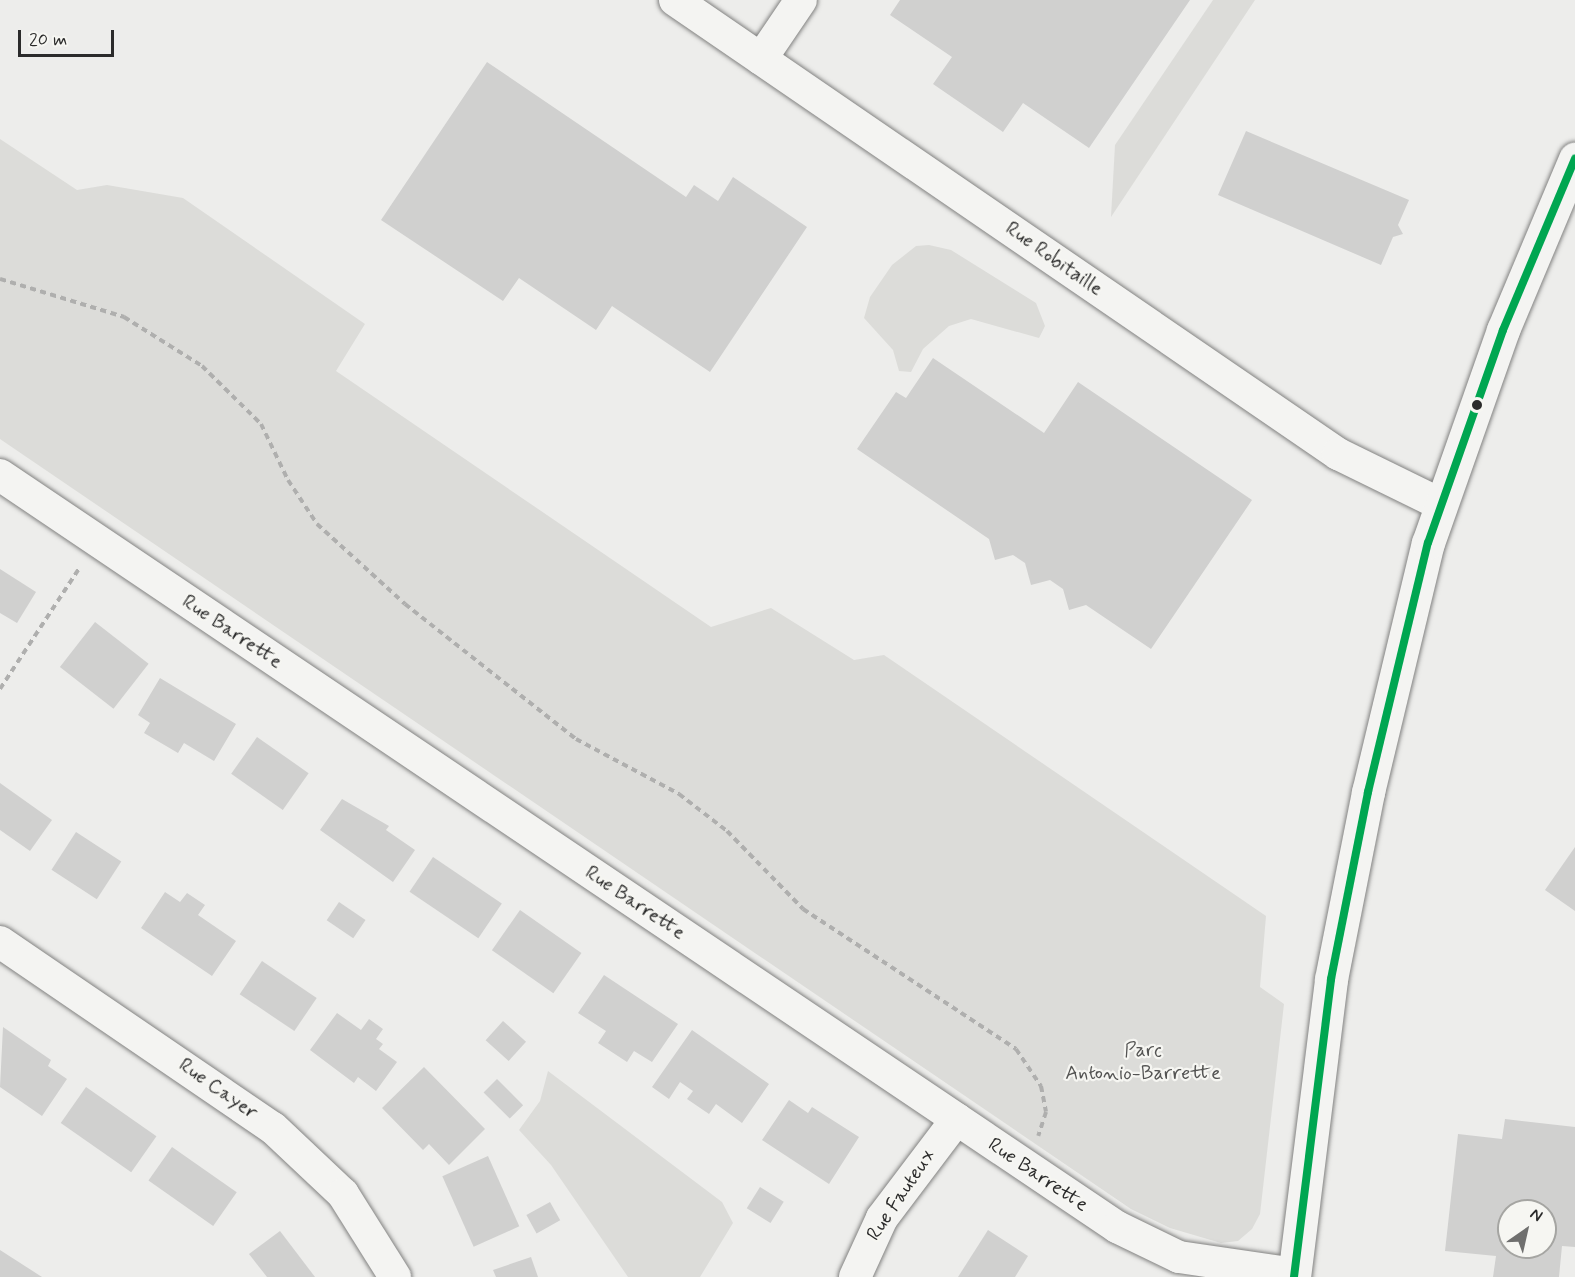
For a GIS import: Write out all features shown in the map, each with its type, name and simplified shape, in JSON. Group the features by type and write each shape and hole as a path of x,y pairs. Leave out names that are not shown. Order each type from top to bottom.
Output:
{"street":[{"name":"Rue Robitaille","path":"675,0 1338,454 1440,504"},
{"path":"761,59 801,0"},
{"path":"1294,1276 1332,972 1368,792 1440,504 1503,330 1575,159"},
{"name":"Rue Barrette","path":"0,475 957,1119 1027,1169 1154,1248 1216,1266 1294,1276"},
{"name":"Rue Cayer","path":"0,942 273,1128 343,1194 396,1277"},
{"name":"Rue Fauteux","path":"855,1277 882,1218 957,1119"}],"path":[{"path":"0,279 124,317 202,366 261,424 288,480 317,524 405,604 576,739 678,794 727,831 803,909 1016,1049 1041,1086 1046,1112 1027,1169"},
{"path":"0,689 97,542"}],"green space":[{"path":"1213,0 1255,0 1111,217 1115,145"},
{"name":"Parc Antonio-Barrette","path":"0,139 77,190 107,185 183,198 365,324 336,371 711,627 771,608 854,660 884,655 1266,916 1260,987 1284,1004 1260,1214 1252,1229 1238,1241 1221,1243 1170,1228 1131,1209 0,439"},
{"path":"929,245 951,250 1036,303 1045,326 1039,338 971,319 949,326 923,349 911,372 899,371 893,350 864,318 870,297 892,265 916,246"},
{"path":"548,1071 722,1202 733,1223 700,1277 628,1277 551,1165 519,1130 540,1101"}],"building":[{"path":"900,0 1190,0 1089,148 1023,103 1003,132 933,84 952,57 890,15"},
{"path":"487,62 686,197 694,185 718,201 733,177 807,227 710,372 612,306 596,330 519,278 503,301 381,220"},
{"path":"1246,131 1409,200 1398,225 1403,234 1393,237 1381,265 1218,195"},
{"path":"933,358 1044,433 1078,382 1252,500 1151,649 1086,605 1069,610 1063,589 1050,580 1031,585 1025,563 1013,555 995,560 989,539 857,449 896,392 906,398"},
{"path":"0,569 36,592 17,623 0,613"},
{"path":"95,622 149,664 113,709 60,667"},
{"path":"160,678 236,724 214,761 184,743 178,753 144,733 150,723 138,715"},
{"path":"257,737 309,773 283,810 231,774"},
{"path":"0,783 52,820 30,851 0,830"},
{"path":"342,799 389,826 386,830 415,850 393,882 320,830"},
{"path":"76,832 121,861 97,899 51,870"},
{"path":"1575,847 1575,911 1545,890"},
{"path":"433,857 502,903 478,938 410,892"},
{"path":"165,892 180,902 187,893 205,905 198,915 236,941 212,976 141,928"},
{"path":"339,902 366,920 353,938 327,920"},
{"path":"520,910 581,953 553,993 492,950"},
{"path":"262,961 317,998 294,1031 240,994"},
{"path":"604,975 678,1024 652,1062 634,1051 627,1062 598,1043 606,1031 578,1013"},
{"path":"337,1013 361,1030 369,1019 383,1029 376,1039 383,1044 379,1049 397,1062 376,1091 358,1077 354,1083 310,1050"},
{"path":"503,1021 526,1042 509,1061 486,1040"},
{"path":"3,1027 51,1060 48,1066 67,1079 42,1116 0,1087"},
{"path":"692,1030 769,1084 742,1123 716,1104 709,1114 687,1099 693,1091 680,1082 669,1099 652,1087"},
{"path":"424,1067 485,1129 449,1165 429,1144 423,1150 382,1108"},
{"path":"497,1079 523,1105 510,1119 484,1092"},
{"path":"86,1087 156,1136 131,1172 61,1123"},
{"path":"789,1100 808,1113 812,1107 859,1137 829,1184 762,1140"},
{"path":"1505,1119 1575,1127 1575,1247 1562,1246 1559,1277 1493,1277 1496,1256 1445,1251 1458,1134 1502,1139"},
{"path":"172,1147 237,1192 213,1226 148,1181"},
{"path":"488,1156 519,1226 474,1247 442,1176"},
{"path":"760,1187 784,1202 770,1223 747,1208"},
{"path":"550,1202 560,1220 537,1233 526,1215"},
{"path":"988,1230 1028,1256 1015,1277 958,1277"},
{"path":"280,1231 315,1277 267,1277 249,1254"},
{"path":"0,1250 42,1277 0,1277"},
{"path":"531,1257 538,1277 496,1277 493,1270"}],"transit line":[{"path":"1294,1277 1331,979 1368,792 1428,543 1503,330 1575,159"}]}
